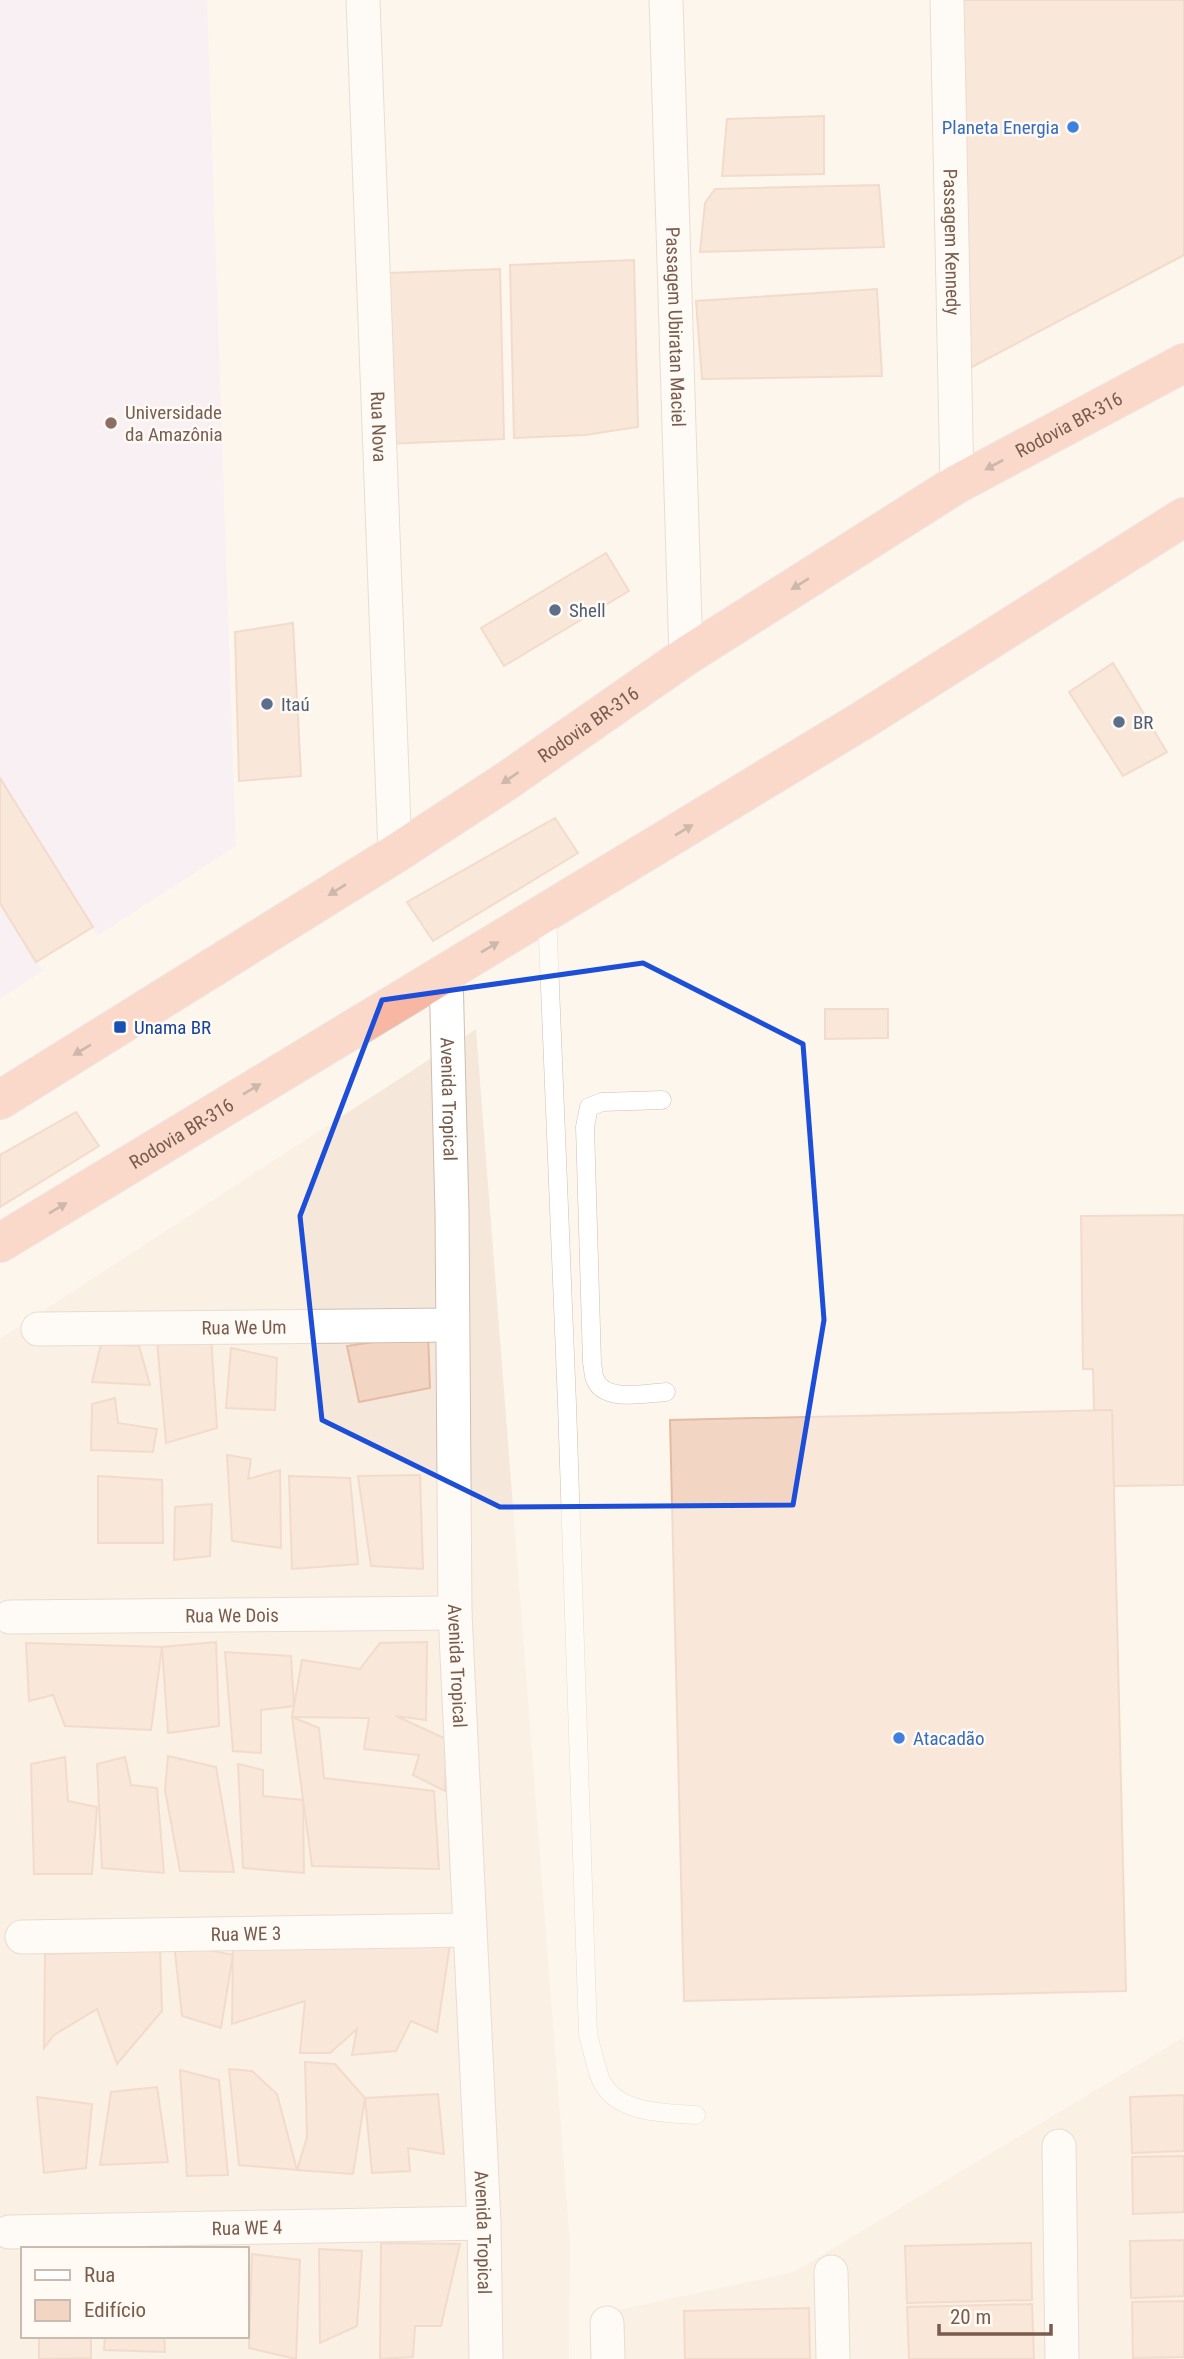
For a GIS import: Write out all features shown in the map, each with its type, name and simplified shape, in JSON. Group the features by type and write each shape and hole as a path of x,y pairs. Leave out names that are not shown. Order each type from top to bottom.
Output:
{"highway":[{"name":"Rodovia BR-316","path":"0,1100 395,854 505,782 686,656 957,484 1184,363"},
{"name":"Rodovia BR-316","path":"0,1243 863,720 1184,517"}],"street":[{"name":"Rua Nova","path":"363,0 395,854"},
{"name":"Passagem Ubiratan Maciel","path":"666,0 686,656"},
{"name":"Passagem Kennedy","path":"947,0 957,484"},
{"name":"Avenida Tropical","path":"446,973 452,1212 455,1613 484,2223 486,2359"},
{"name":"Rua We Um","path":"38,1329 452,1325"},
{"name":"Rua We Dois","path":"10,1617 455,1613"},
{"name":"Rua WE 3","path":"22,1937 470,1930"},
{"path":"1059,2146 1062,2359"},
{"name":"Rua WE 4","path":"9,2232 484,2223"},
{"path":"831,2272 833,2359"},
{"path":"607,2323 608,2359"}],"lane":[{"path":"547,913 588,2035 601,2080 620,2102 654,2113 696,2115"},
{"path":"662,1100 602,1102 589,1107 584,1127 592,1362 595,1381 614,1394 666,1392"}],"highlighted area":[{"path":"643,963 803,1044 824,1320 793,1505 500,1507 322,1420 300,1216 382,1000"}],"shaded area":[{"name":"Universidade da Amazônia","path":"0,0 207,0 236,846 97,936 93,928 37,962 43,971 0,999"},
{"path":"476,1029 570,2244 569,2359 0,2359 0,1339"},
{"path":"1184,2037 1184,2359 617,2359 618,2310 794,2272"}],"building":[{"name":"Planeta Energia","path":"959,0 1184,0 1184,255 968,369"},
{"path":"824,116 824,174 722,176 727,119"},
{"path":"879,185 884,247 700,252 705,203 715,189"},
{"path":"634,260 638,427 585,435 514,438 510,265"},
{"path":"500,269 504,439 385,444 388,273"},
{"path":"877,289 882,376 702,379 696,301"},
{"name":"Shell","path":"606,553 629,591 504,666 481,628"},
{"name":"Itaú","path":"293,623 301,776 239,781 235,632"},
{"name":"BR","path":"1113,663 1167,752 1123,776 1069,692"},
{"path":"0,778 93,927 36,962 0,903"},
{"path":"555,818 578,853 433,941 407,902"},
{"path":"825,1009 888,1009 888,1038 825,1039"},
{"path":"76,1112 99,1146 0,1207 0,1155"},
{"path":"1184,1215 1184,1485 1114,1486 1112,1410 1094,1410 1093,1369 1083,1369 1081,1216"},
{"path":"428,1334 430,1388 359,1402 347,1346"},
{"path":"211,1337 217,1428 166,1443 157,1341"},
{"path":"101,1344 139,1346 150,1385 92,1382"},
{"path":"231,1348 277,1358 275,1410 226,1408"},
{"path":"115,1398 118,1423 157,1429 153,1452 91,1450 92,1404"},
{"name":"Atacadão","path":"1112,1410 1126,1991 684,2001 670,1420"},
{"path":"227,1455 251,1459 248,1479 280,1470 281,1548 232,1541"},
{"path":"420,1475 423,1569 371,1566 358,1476"},
{"path":"98,1476 162,1480 163,1543 98,1543"},
{"path":"289,1476 350,1478 358,1564 292,1569"},
{"path":"212,1504 210,1556 174,1560 175,1507"},
{"path":"216,1642 219,1726 168,1733 162,1647"},
{"path":"427,1642 426,1720 396,1716 446,1739 445,1791 413,1775 419,1755 364,1749 369,1718 292,1717 302,1660 360,1669 380,1643"},
{"path":"26,1643 162,1647 151,1730 65,1726 53,1695 29,1701"},
{"path":"225,1652 291,1656 294,1706 261,1710 261,1753 233,1751"},
{"path":"292,1717 319,1728 324,1778 434,1791 439,1869 312,1866"},
{"path":"168,1756 216,1767 234,1872 180,1871 165,1790"},
{"path":"65,1757 68,1801 97,1807 92,1874 34,1874 31,1764"},
{"path":"125,1757 131,1785 157,1788 164,1873 102,1868 97,1764"},
{"path":"238,1764 263,1770 263,1796 303,1800 304,1873 243,1868"},
{"path":"174,1943 233,1955 221,2028 182,2016"},
{"path":"233,1943 450,1944 437,2032 411,2021 396,2051 352,2055 357,2029 330,2053 300,2053 305,2001 232,2024"},
{"path":"160,1950 162,2011 117,2064 97,2009 54,2035 44,2048 45,1954"},
{"path":"305,2062 335,2064 365,2098 353,2174 297,2170 307,2137"},
{"path":"229,2069 252,2071 277,2094 297,2170 239,2165"},
{"path":"180,2070 219,2080 228,2175 187,2176"},
{"path":"157,2087 168,2162 100,2165 111,2092"},
{"path":"438,2094 444,2154 408,2148 410,2171 372,2173 365,2098"},
{"path":"1184,2095 1184,2151 1132,2153 1130,2097"},
{"path":"37,2097 92,2104 86,2168 44,2173"},
{"path":"1184,2156 1184,2212 1133,2214 1132,2157"},
{"path":"1184,2240 1184,2296 1131,2298 1130,2241"},
{"path":"381,2243 460,2244 441,2326 415,2326 413,2357 380,2359"},
{"path":"1031,2243 1032,2300 907,2303 905,2246"},
{"path":"319,2249 362,2251 357,2326 320,2343"},
{"path":"252,2254 300,2260 296,2359 249,2348"},
{"path":"1184,2301 1184,2357 1133,2358 1132,2302"},
{"path":"1032,2304 1034,2359 909,2359 907,2307"},
{"path":"809,2308 810,2359 685,2359 684,2311"},
{"path":"39,2338 91,2338 91,2358 39,2359"},
{"path":"105,2338 164,2338 165,2352 104,2350"}],"place":[{"name":"Planeta Energia","path":"1073,127"},
{"name":"Universidade da Amazônia","path":"111,423"},
{"name":"Shell","path":"555,610"},
{"name":"Itaú","path":"267,704"},
{"name":"BR","path":"1119,722"},
{"name":"Unama BR","path":"120,1027"},
{"name":"Atacadão","path":"899,1738"}]}
